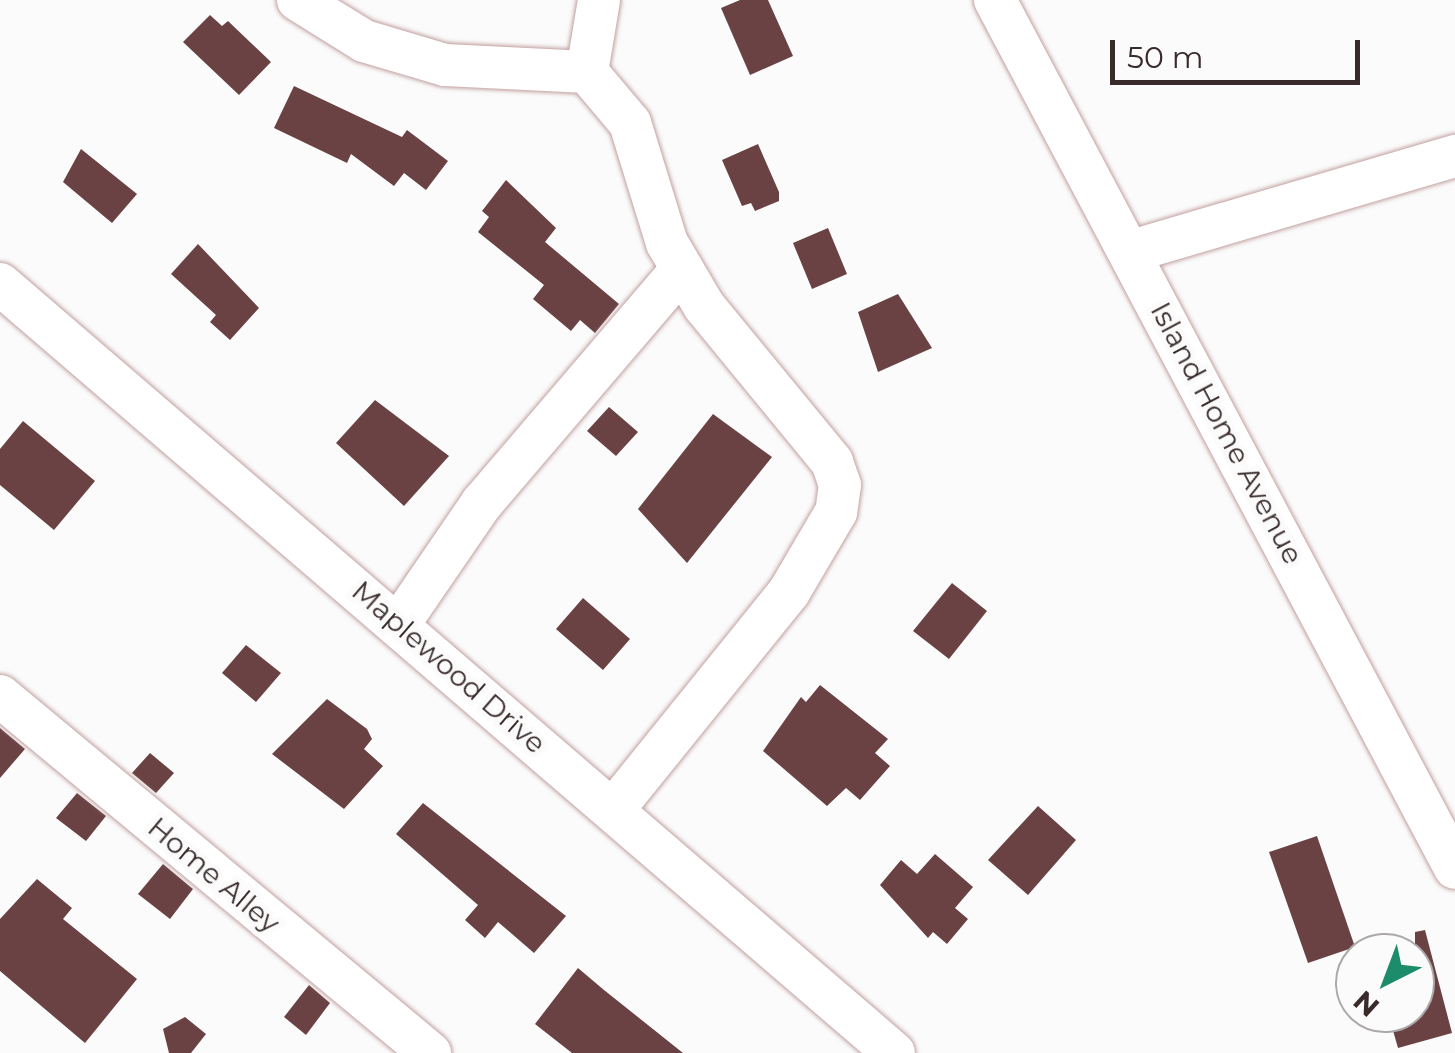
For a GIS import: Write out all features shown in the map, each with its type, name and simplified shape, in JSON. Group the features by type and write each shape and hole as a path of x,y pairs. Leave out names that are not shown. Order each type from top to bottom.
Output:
{"street":[{"path":"298,0 364,41 426,60 587,72 630,122 682,269 832,462 840,485 836,512 790,592 614,809"},
{"path":"587,72 598,0"},
{"name":"Island Home Avenue","path":"995,0 1132,251 1455,868"},
{"path":"1132,251 1455,156"},
{"path":"399,624 482,503 682,269"},
{"name":"Maplewood Drive","path":"0,284 894,1053"},
{"name":"Home Alley","path":"0,696 430,1053"}],"building":[{"path":"740,0 768,0 793,56 750,75 721,8"},
{"path":"210,15 222,26 228,21 271,62 239,95 183,42"},
{"path":"294,86 402,137 407,130 448,161 426,190 404,173 394,186 351,154 347,163 274,128"},
{"path":"758,144 779,192 779,201 755,211 751,203 742,206 722,160"},
{"path":"81,149 137,194 112,223 63,182"},
{"path":"506,180 556,228 545,242 619,304 595,333 580,320 571,331 533,299 544,285 478,232 489,217 482,211"},
{"path":"828,228 847,274 812,289 793,243"},
{"path":"198,244 259,308 230,340 210,322 216,315 171,274"},
{"path":"898,294 932,348 878,372 858,312"},
{"path":"375,400 449,456 404,506 336,443"},
{"path":"609,407 638,432 616,456 587,431"},
{"path":"713,414 772,457 687,563 638,509"},
{"path":"23,421 95,481 54,530 0,485 0,449"},
{"path":"952,583 987,611 949,659 913,631"},
{"path":"583,598 630,639 603,670 556,629"},
{"path":"246,645 281,673 256,702 222,673"},
{"path":"820,685 888,739 875,753 890,766 860,800 846,788 827,806 763,751 801,697 806,702"},
{"path":"327,699 367,729 372,739 364,749 383,766 344,809 272,754"},
{"path":"0,728 25,749 0,778"},
{"path":"150,753 174,773 156,793 132,773"},
{"path":"77,793 106,816 86,841 56,818"},
{"path":"423,803 566,916 534,953 498,922 485,938 465,920 478,905 396,834"},
{"path":"1038,806 1076,840 1028,895 988,860"},
{"path":"1317,836 1350,933 1335,933 1335,954 1308,963 1269,852"},
{"path":"935,854 973,887 955,908 968,919 947,944 933,932 928,938 880,885 901,860 917,874"},
{"path":"163,864 193,889 170,919 138,894"},
{"path":"37,879 72,908 63,919 137,979 85,1043 0,971 0,919"},
{"path":"578,968 683,1053 572,1053 535,1024"},
{"path":"1435,968 1452,1033 1398,1048 1394,1033 1435,1033"},
{"path":"309,985 330,1003 306,1035 284,1017"},
{"path":"185,1017 206,1034 191,1053 169,1053 163,1029"}]}
